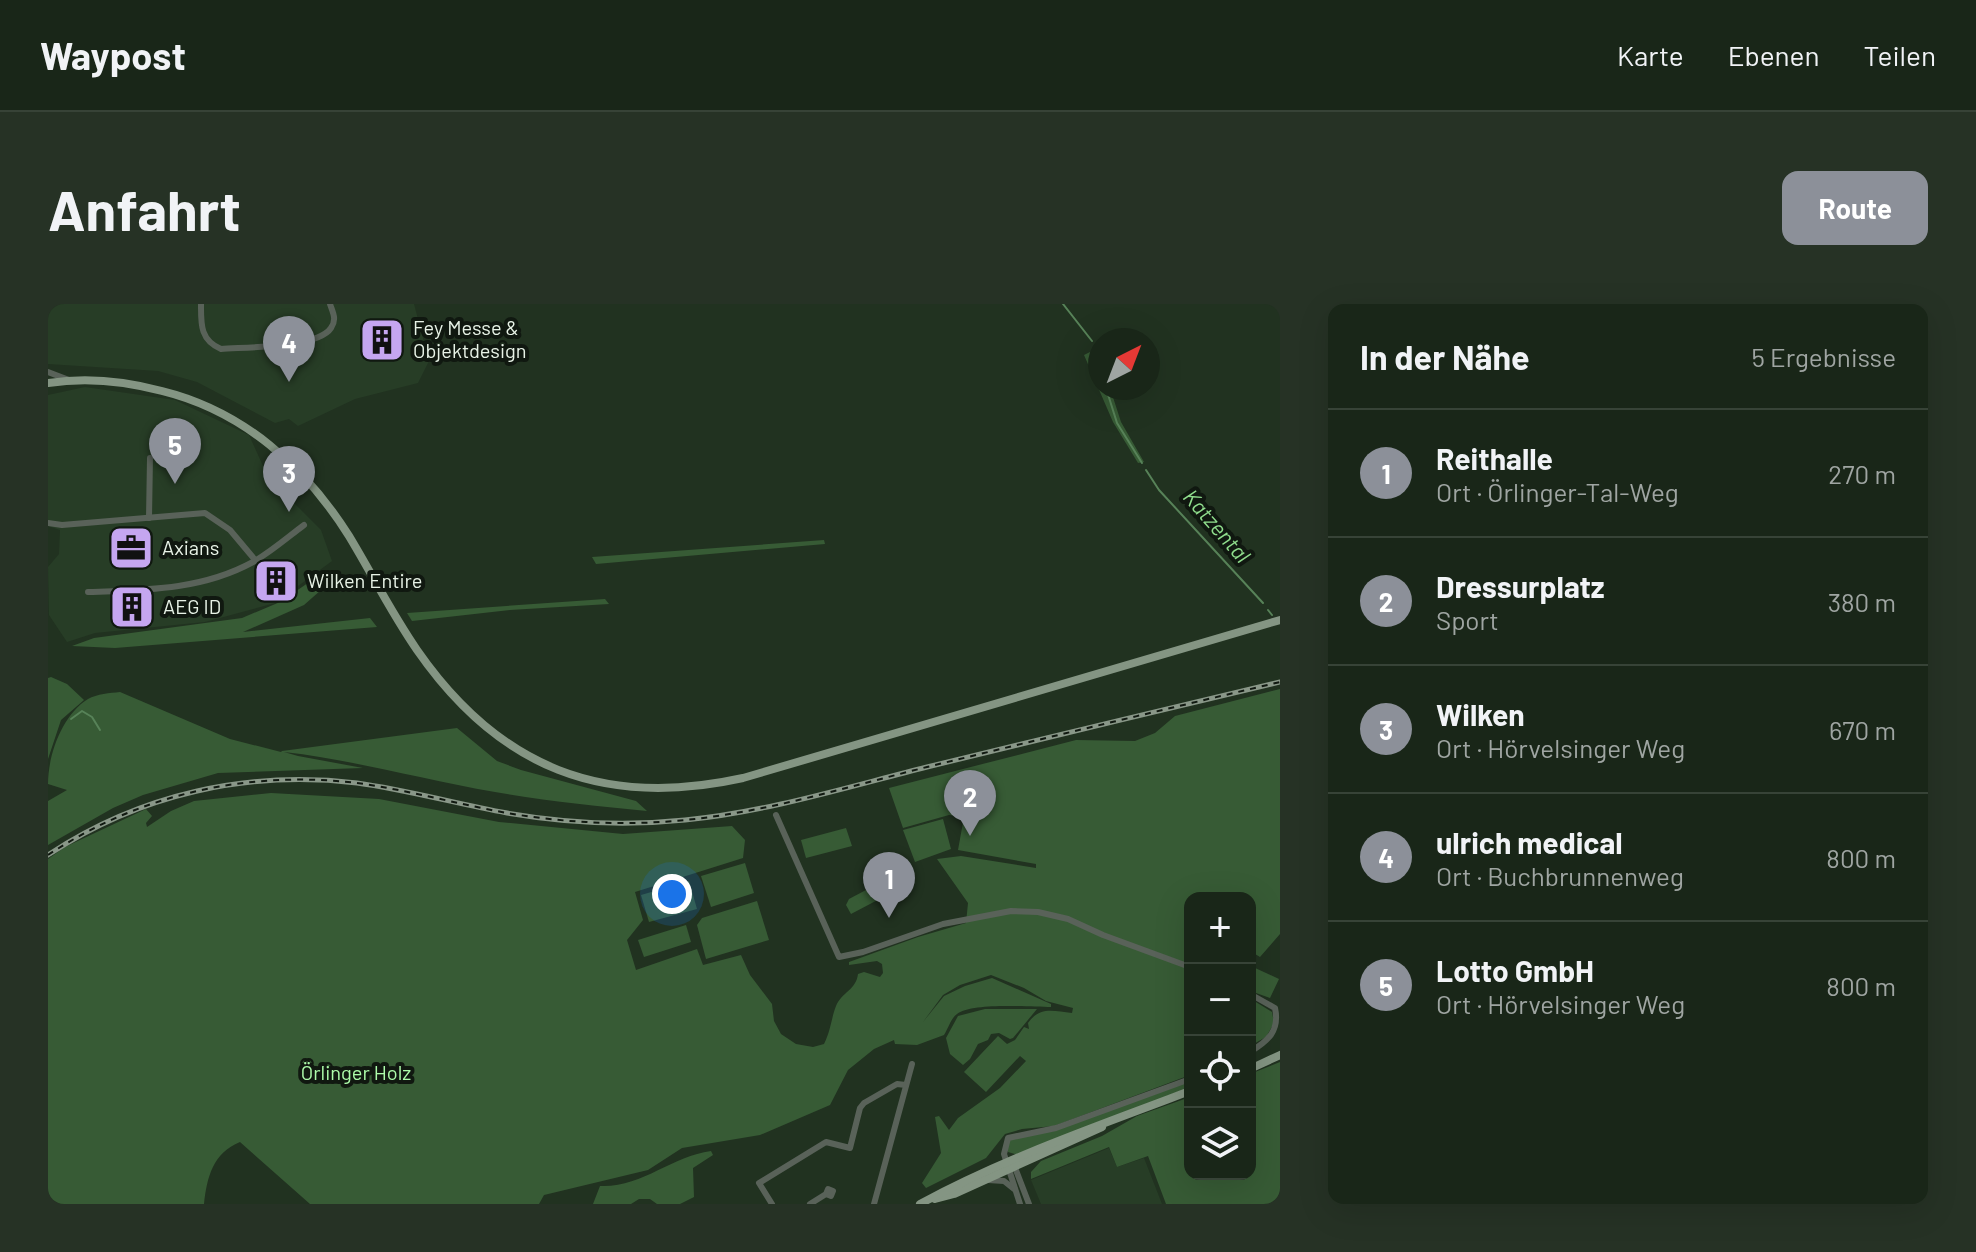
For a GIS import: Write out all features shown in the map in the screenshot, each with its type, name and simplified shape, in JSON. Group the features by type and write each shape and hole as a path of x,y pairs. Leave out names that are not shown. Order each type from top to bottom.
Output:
{"main road":[{"path":"48,383 69,380 118,382 176,394 224,414 275,448 311,484 331,510 416,649 445,687 482,726 530,757 576,776 630,788 698,786 769,772 1280,620"},
{"path":"1256,1066 1280,1055"},
{"path":"922,1203 954,1194 1089,1127 1184,1093"},
{"path":"922,1203 1085,1137 1113,1120"}],"street":[{"path":"201,304 203,333 212,345 221,349 313,340 330,331 334,323 330,304"},
{"path":"48,372 69,380"},
{"path":"149,518 150,458"},
{"path":"48,523 62,525 205,513 230,530 256,561"},
{"path":"88,592 188,586 220,577 256,561 304,525"},
{"path":"776,815 839,957 863,952 943,924 1011,911 1038,912 1068,919 1184,965"},
{"path":"1256,997 1275,1008 1280,1023 1269,1041 1256,1049"},
{"path":"877,1204 912,1064"},
{"path":"1029,1204 1004,1154 1005,1144 1014,1135 1056,1128 1184,1081"},
{"path":"772,1204 759,1183 826,1142 850,1148 864,1103 897,1084 906,1085"},
{"path":"1022,1185 1021,1171 1027,1162"},
{"path":"1010,1166 1020,1204"},
{"path":"984,1180 1004,1181 1016,1191"},
{"path":"810,1204 826,1194"}],"shaded area":[{"path":"48,304 414,304 429,361 418,383 355,399 298,426 289,419 275,423 197,382 158,371 48,364"},
{"path":"85,387 175,400 249,435 268,477 321,530 332,561 275,603 205,622 95,633 67,642 49,615 48,567 59,554 60,530 48,526 48,395"},
{"path":"1109,1148 1117,1167 1144,1158 1162,1204 1041,1204 1031,1180"}],"green space":[{"path":"1103,400 1114,400 1121,422 1144,462 1138,463"},
{"path":"824,540 825,544 596,564 592,557"},
{"path":"327,570 329,583 304,605 243,632 370,618 377,627 115,648 72,646 94,638 242,618 280,602"},
{"path":"605,599 609,604 510,610 412,621 407,613"},
{"path":"48,678 67,684 84,700 61,720 48,759"},
{"name":"Örlinger Holz","path":"1280,689 1280,934 1260,957 1256,955 1256,892 1184,892 1184,1077 1054,1126 1005,1134 986,1158 926,1188 922,1183 941,1153 935,1117 939,1116 949,1130 958,1118 1000,1088 1026,1061 1020,1056 986,1092 964,1072 998,1036 1007,1044 1015,1040 1024,1027 1029,1029 1028,1023 1037,1014 1047,1011 1072,1013 1073,1008 1046,1001 991,975 960,985 943,995 923,1022 944,996 992,978 1051,1004 1051,1007 965,1010 955,1016 944,1035 917,1045 895,1044 894,1040 874,1049 848,1070 830,1105 760,1135 682,1148 648,1170 544,1195 539,1204 310,1204 240,1142 223,1153 213,1167 204,1204 48,1204 48,859 65,847 146,809 152,816 146,823 147,827 194,801 271,793 379,799 499,822 623,834 732,826 745,840 743,858 635,892 643,920 627,940 636,970 697,949 703,965 741,955 750,975 772,1004 774,1021 781,1034 796,1044 813,1047 824,1044 836,1006 855,984 858,974 864,972 880,977 883,973 882,964 877,961 849,965 849,962 966,923 968,903 937,859 961,856 1036,868 1036,864 958,850 964,817 949,815 903,828 889,788 1076,740 1135,741 1155,733 1175,716"},
{"path":"120,692 230,739 281,752 457,728 497,761 636,801 647,811 514,795 284,752 363,768 218,773 143,795 113,808 48,845 48,801 67,790 48,784 58,737 71,715 88,699"},
{"path":"943,819 951,849 915,862 903,830"},
{"path":"846,828 852,846 806,858 801,840"},
{"path":"745,863 754,893 711,907 701,876"},
{"path":"689,881 697,909 649,922 641,895"},
{"path":"881,882 888,883 889,894 851,914 846,905 849,899"},
{"path":"757,901 769,940 706,959 697,925 702,918"},
{"path":"686,925 691,942 644,957 638,940"},
{"path":"1256,968 1279,979 1270,998 1256,993"},
{"path":"1256,1002 1272,1012 1274,1023 1266,1037 1256,1043"},
{"path":"985,1009 1037,1009 1013,1038 999,1033 991,1034 988,1040 978,1044 963,1065 950,1054 946,1038 958,1016"},
{"path":"1280,1062 1280,1204 1166,1204 1148,1156 1117,1167 1109,1147 1031,1179 1031,1172 1041,1161 1102,1136 1137,1116 1184,1099 1184,1180 1256,1180 1256,1072"},
{"path":"1184,1083 1184,1089 1018,1155 1008,1152 1011,1138 1054,1131"},
{"path":"711,1151 713,1155 693,1168 694,1197 680,1204 657,1204 650,1199 639,1199 631,1204 593,1204 600,1186 629,1182 683,1159"}],"waterway":[{"name":"Katzental","path":"1063,304 1088,336"},
{"name":"Katzental","path":"1110,400 1117,423 1142,463"},
{"name":"Katzental","path":"1146,470 1159,490 1263,603"},
{"name":"Katzental","path":"1268,610 1272,615"},
{"path":"71,719 82,711 92,717 100,730"}],"railway":[{"path":"48,855 120,816 157,802 196,791 276,780 357,783 507,813 574,821 641,823 716,816 807,798 1280,682"}],"place":[{"name":"Fey Messe & Objektdesign","path":"382,340"},
{"name":"ulrich medical","path":"289,382"},
{"name":"Lotto GmbH","path":"175,484"},
{"name":"Wilken","path":"289,512"},
{"name":"Axians","path":"131,548"},
{"name":"Wilken Entire","path":"276,581"},
{"name":"AEG ID","path":"132,607"},
{"name":"Dressurplatz","path":"970,836"},
{"name":"Reithalle","path":"889,918"}]}
